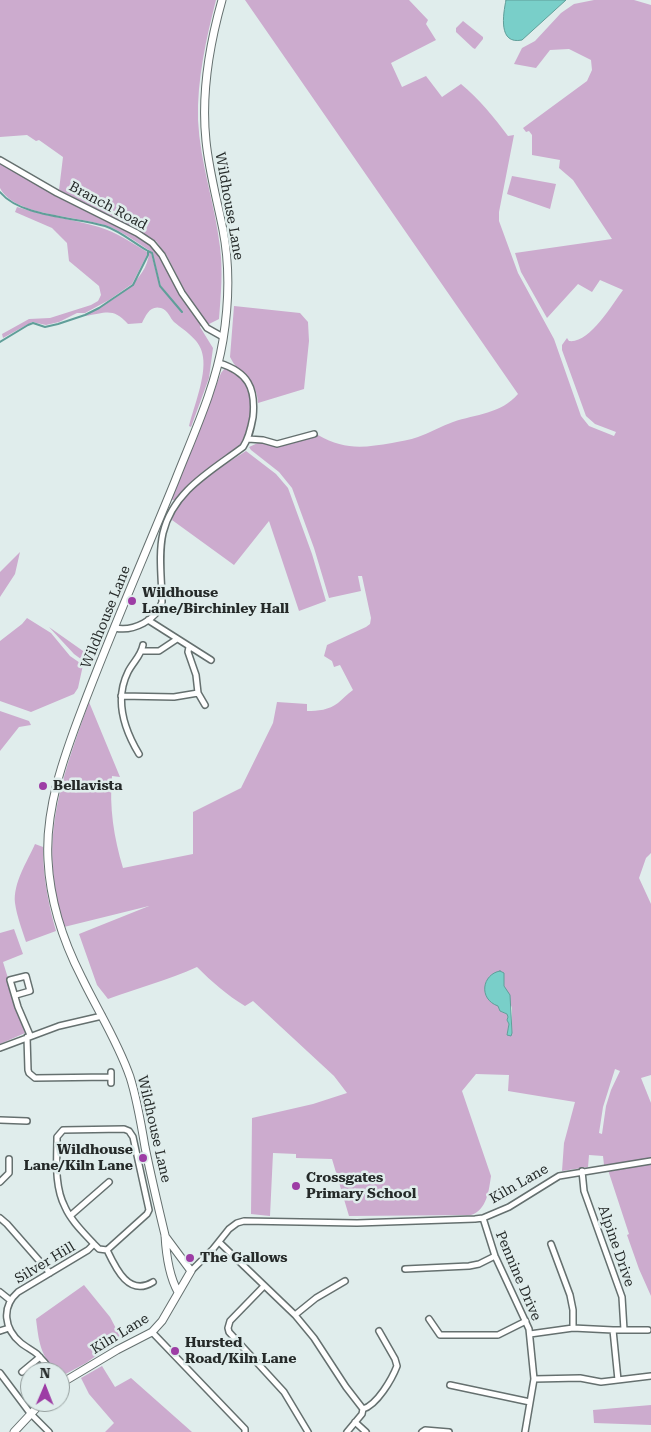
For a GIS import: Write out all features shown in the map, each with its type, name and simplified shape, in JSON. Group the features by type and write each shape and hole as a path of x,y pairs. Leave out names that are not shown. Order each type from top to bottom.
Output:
{"main road":[{"name":"Wildhouse Lane","path":"178,1292 173,1280 165,1244 165,1235 130,1076 117,1046 82,979 60,928 52,894 48,860 48,836 67,749 192,438 219,363 224,337 227,300 227,259 224,232 208,158 204,112 205,81 211,42 222,0"},
{"name":"Wildhouse Lane","path":"165,1235 191,1271"},
{"name":"Kiln Lane","path":"70,1378 152,1332 162,1321 191,1271"},
{"path":"14,1432 30,1413"}],"street":[{"name":"Branch Road","path":"0,160 152,243 162,254 182,293 207,328 224,337"},
{"path":"115,628 123,630 140,625 160,611 162,602 163,533 174,505 192,485 243,447 248,439 253,413 253,392 251,386 237,371 230,366 219,363"},
{"path":"248,439 263,440 277,444 314,434"},
{"path":"148,620 211,660"},
{"path":"139,754 126,729 121,710 124,680 143,648 160,651 177,640"},
{"path":"189,647 188,652 196,675 198,693 205,705"},
{"path":"121,696 174,697 198,693"},
{"path":"16,995 30,991 26,976 10,980 29,1036 29,1073 35,1078 111,1077"},
{"path":"0,1048 59,1026 102,1016"},
{"path":"0,1120 27,1121"},
{"path":"124,1129 130,1131 149,1210 107,1250 99,1249 70,1216 64,1206 59,1187 57,1137 59,1133 63,1130 124,1129"},
{"path":"0,1182 9,1173 9,1159"},
{"name":"Kiln Lane","path":"191,1271 233,1225 244,1221 357,1222 484,1218 510,1207 559,1176 651,1161"},
{"name":"Alpine Drive","path":"582,1171 584,1191 622,1297 624,1330"},
{"path":"70,1216 109,1182"},
{"path":"0,1218 50,1273"},
{"name":"Pennine Drive","path":"484,1218 495,1256 526,1320 530,1334 534,1379 525,1432"},
{"path":"219,1242 295,1315 314,1338 346,1386 364,1408"},
{"name":"Silver Hill","path":"9,1328 6,1315 10,1300 18,1292 88,1250 94,1244"},
{"path":"551,1244 570,1295 573,1310 573,1328"},
{"path":"107,1250 113,1263 129,1284 140,1288 153,1282"},
{"path":"407,1270 469,1266 479,1264 495,1256"},
{"path":"295,1315 316,1298 345,1281"},
{"path":"264,1286 230,1321 229,1332 284,1392 308,1432"},
{"path":"0,1292 10,1300"},
{"path":"429,1319 440,1335 498,1335 526,1320"},
{"path":"0,1331 9,1328 20,1342 44,1362"},
{"path":"530,1334 573,1328 648,1330"},
{"path":"613,1330 618,1380"},
{"path":"364,1408 374,1403 397,1366 395,1358 379,1331"},
{"path":"152,1332 245,1432"},
{"path":"34,1362 40,1357"},
{"path":"0,1373 30,1413 49,1432"},
{"path":"534,1379 580,1378 601,1382 651,1376"},
{"path":"450,1385 530,1402"},
{"path":"346,1432 362,1414 364,1408"},
{"path":"355,1422 366,1432"},
{"path":"422,1432 432,1430 449,1432"}],"shaded area":[{"path":"0,0 216,0 203,60 198,120 199,136 221,256 222,274 219,319 209,324 205,321 186,293 167,256 156,241 59,190 63,157 39,140 36,141 27,135 0,137"},
{"path":"245,0 409,0 428,20 426,24 436,40 391,63 402,87 426,76 442,97 461,84 486,108 508,136 514,135 499,212 499,221 518,273 554,339 581,416 589,426 614,436 616,432 595,424 586,416 562,350 562,345 567,338 569,341 577,340 592,330 623,290 600,280 592,292 578,284 547,318 521,272 515,253 612,239 573,180 559,168 560,160 532,155 532,135 523,128 587,81 592,70 591,60 569,49 550,50 536,68 514,64 522,48 535,41 561,13 574,4 594,0 634,0 651,5 651,853 646,858 639,878 651,904 651,1075 641,1078 651,1103 651,1159 604,1165 603,1156 589,1155 588,1167 562,1171 564,1143 575,1102 508,1091 509,1075 476,1074 462,1091 491,1176 486,1199 481,1209 471,1215 349,1216 332,1159 296,1158 296,1154 273,1153 270,1216 251,1214 252,1118 313,1104 347,1093 334,1076 253,1001 245,1006 220,988 197,967 108,999 97,985 79,934 149,906 64,927 54,885 52,848 57,806 68,764 89,702 120,777 112,776 111,799 115,834 123,868 193,854 193,812 241,788 273,723 277,702 307,704 307,711 327,709 338,703 353,690 340,665 334,667 332,661 324,656 327,645 366,627 370,624 371,618 362,576 358,576 361,591 329,598 314,548 292,488 279,472 249,447 260,442 277,447 318,435 336,443 363,447 392,443 415,438 444,425 496,410 511,401 518,394","holes":["504,973 504,986 512,1008 512,1033 507,1035 508,1017 507,1014 500,1011 498,1006","615,1069 620,1071 606,1106 602,1134 599,1133 603,1107"]},
{"path":"463,21 483,37 475,49 456,32 456,28"},
{"path":"0,162 137,235 156,249 202,324 200,327 213,348 209,378 191,427 189,426 203,373 202,351 196,341 174,322 167,312 157,307 151,309 142,323 128,324 118,315 109,312 85,316 105,305 134,282 142,273 147,263 149,252 151,253 160,287 183,313 161,286 152,252 112,228 85,220 35,210 20,205 8,198 0,188"},
{"path":"512,176 556,184 550,209 507,194"},
{"path":"17,207 105,229 147,252 147,255 132,284 109,300 85,313 77,313 59,322 46,325 32,322 3,338 2,334 29,319 50,318 91,305 98,301 101,295 99,286 69,261 67,243 52,228 15,212"},
{"path":"234,306 300,313 308,322 309,341 304,389 258,403 257,395 251,382 238,369 230,357"},
{"path":"225,368 236,374 249,390 252,411 248,431 243,442 189,484 175,501 171,499 221,373"},
{"path":"246,451 276,474 288,488 312,554 326,601 299,611 269,521 234,565 172,520 177,506 196,483"},
{"path":"20,552 15,574 0,597 0,572"},
{"path":"27,618 51,633 70,656 83,665 78,688 74,694 31,712 0,701 0,641"},
{"path":"49,627 93,658 89,665 74,654"},
{"path":"0,711 29,721 31,725 19,727 0,751"},
{"path":"35,844 43,847 46,889 56,931 26,942 17,913 15,895 21,873"},
{"path":"14,929 23,954 3,962 25,1033 0,1044 0,933"},
{"path":"651,1164 651,1296 627,1235 629,1234 608,1170"},
{"path":"84,1285 110,1317 121,1338 86,1363 70,1372 70,1362 48,1362 39,1341 36,1319"},
{"path":"102,1366 115,1387 131,1378 192,1432 105,1432 114,1423 89,1394 81,1378"},
{"path":"651,1405 651,1425 594,1423 593,1410"}],"water":[{"path":"506,0 566,0 522,40 514,40 509,38 504,28"},
{"path":"500,971 504,973 504,986 510,995 511,1036 507,1035 509,1024 507,1014 500,1011 498,1006 487,998 485,993 486,982 489,977"}],"waterway":[{"path":"0,192 21,207 111,228 148,251 148,255 133,285 99,308 85,315 45,327 33,323 0,342"},
{"path":"148,251 152,253 160,286 182,312"}],"place":[{"name":"Wildhouse Lane/Birchinley Hall","path":"132,601"},
{"name":"Bellavista","path":"43,786"},
{"name":"Wildhouse Lane/Kiln Lane","path":"143,1158"},
{"name":"Crossgates Primary School","path":"296,1186"},
{"name":"The Gallows","path":"190,1258"},
{"name":"Hursted Road/Kiln Lane","path":"175,1351"}]}
